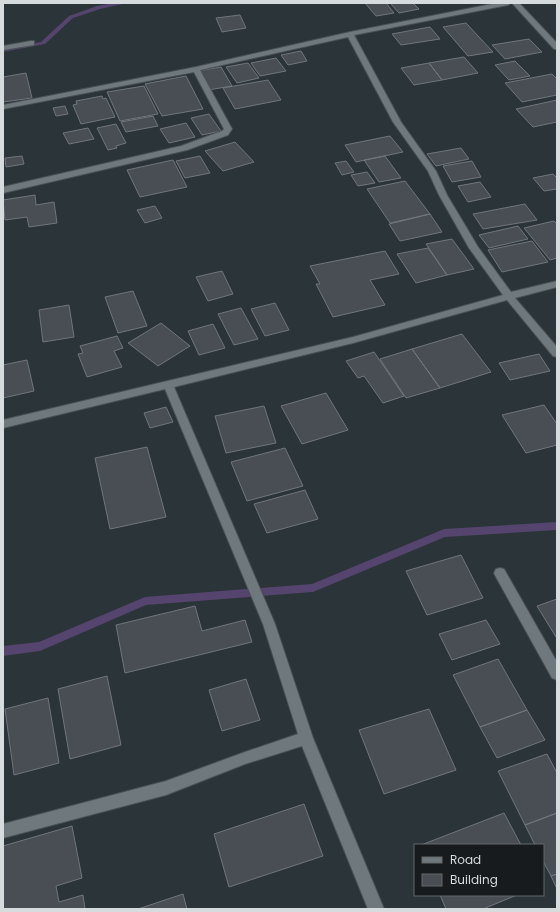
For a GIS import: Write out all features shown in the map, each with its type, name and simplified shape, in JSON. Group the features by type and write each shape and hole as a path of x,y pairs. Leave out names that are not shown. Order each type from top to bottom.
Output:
{"street":[{"path":"3,107 196,69 350,34 508,3"},
{"path":"516,3 557,47"},
{"path":"350,34 397,122 432,171 443,195 474,248 509,296 557,354"},
{"path":"3,48 31,43"},
{"path":"3,190 184,148 225,133 228,129 196,69"},
{"path":"3,424 353,340 557,284"},
{"path":"168,384 268,624 306,738 376,909"},
{"path":"500,573 557,674"},
{"path":"3,831 166,788 245,758 306,738"}],"building":[{"path":"365,3 386,3 394,13 376,16"},
{"path":"390,3 413,3 419,9 399,13"},
{"path":"240,15 246,28 222,32 216,18"},
{"path":"466,23 493,52 468,56 443,27"},
{"path":"430,27 440,39 401,45 392,34"},
{"path":"529,39 542,52 505,59 492,45"},
{"path":"301,51 307,61 288,65 281,55"},
{"path":"464,57 478,73 442,80 429,63"},
{"path":"276,58 286,71 260,76 251,63"},
{"path":"515,61 530,76 509,80 495,65"},
{"path":"248,63 259,78 237,83 226,67"},
{"path":"429,63 442,80 414,85 401,68"},
{"path":"221,67 232,86 208,90 197,71"},
{"path":"26,73 32,98 3,102 3,77"},
{"path":"552,74 557,79 557,95 522,102 505,83"},
{"path":"186,76 203,109 162,116 145,84"},
{"path":"268,80 281,100 235,109 223,88"},
{"path":"144,86 158,114 120,121 107,92"},
{"path":"102,96 103,99 106,98 115,117 81,124 73,105 77,104 76,101"},
{"path":"557,100 557,122 533,127 516,109"},
{"path":"65,106 68,114 56,116 53,108"},
{"path":"209,114 221,131 202,135 191,118"},
{"path":"153,116 158,126 126,132 121,122"},
{"path":"186,123 195,137 169,143 160,129"},
{"path":"116,124 126,143 116,146 117,148 108,150 97,128"},
{"path":"88,128 94,139 69,144 63,133"},
{"path":"390,136 403,152 356,162 345,145"},
{"path":"235,142 254,162 223,171 205,151"},
{"path":"461,148 469,159 436,166 427,154"},
{"path":"22,156 24,164 6,167 5,158"},
{"path":"200,156 210,173 185,178 176,161"},
{"path":"385,156 401,178 379,182 364,160"},
{"path":"173,160 187,187 140,197 127,170"},
{"path":"346,161 354,172 342,175 335,163"},
{"path":"472,161 481,177 452,182 443,166"},
{"path":"367,172 375,183 358,186 351,175"},
{"path":"553,174 557,178 557,189 544,191 533,178"},
{"path":"405,181 430,214 390,223 367,189"},
{"path":"480,182 491,197 468,202 458,186"},
{"path":"35,195 36,205 54,202 57,223 29,227 27,217 5,220 3,200"},
{"path":"525,204 537,220 483,229 473,214"},
{"path":"155,206 162,218 145,223 137,210"},
{"path":"430,214 442,232 400,241 389,224"},
{"path":"554,221 557,224 557,258 550,260 524,228"},
{"path":"518,226 528,239 489,248 479,235"},
{"path":"452,239 474,269 447,275 426,244"},
{"path":"532,241 548,262 502,272 488,250"},
{"path":"428,248 447,275 416,283 397,254"},
{"path":"385,251 399,274 370,280 385,305 333,317 316,284 320,284 310,266"},
{"path":"222,271 233,294 208,301 196,277"},
{"path":"133,291 147,326 118,333 105,297"},
{"path":"275,303 289,330 265,336 251,309"},
{"path":"69,305 74,337 43,342 39,310"},
{"path":"241,308 258,339 234,345 218,314"},
{"path":"161,323 190,346 158,366 128,343"},
{"path":"213,324 225,348 199,355 188,331"},
{"path":"462,334 491,372 440,388 412,349"},
{"path":"117,336 123,348 114,351 122,367 87,377 78,354 83,353 80,346"},
{"path":"412,349 440,388 406,398 380,359"},
{"path":"374,352 404,396 383,403 364,376 358,378 346,361"},
{"path":"539,354 550,371 510,380 499,363"},
{"path":"27,360 34,391 3,398 3,365"},
{"path":"326,393 348,430 302,444 281,406"},
{"path":"544,405 557,424 557,445 526,453 502,415"},
{"path":"264,406 276,443 226,453 215,416"},
{"path":"166,407 173,422 150,428 144,413"},
{"path":"147,447 166,517 110,529 95,458"},
{"path":"285,448 303,486 247,501 231,462"},
{"path":"305,490 318,519 267,533 254,504"},
{"path":"461,555 483,598 427,615 406,571"},
{"path":"557,599 557,637 556,637 537,606"},
{"path":"195,606 202,631 245,620 252,642 125,673 116,625"},
{"path":"486,620 500,644 452,660 439,634"},
{"path":"498,659 527,710 480,727 453,675"},
{"path":"107,676 121,745 70,759 58,689"},
{"path":"246,679 260,720 222,731 209,690"},
{"path":"48,698 59,763 14,775 5,709"},
{"path":"429,709 456,770 384,794 359,730"},
{"path":"527,710 545,740 497,758 480,727"},
{"path":"547,754 557,773 557,813 525,825 498,771"},
{"path":"304,804 323,856 229,887 214,834"},
{"path":"504,813 520,844 424,844"},
{"path":"557,813 557,874 551,876 544,863 544,844 534,844 525,825"},
{"path":"72,826 82,878 56,886 59,902 83,895 85,909 3,909 3,846"},
{"path":"557,874 557,889 551,876"},
{"path":"183,894 187,909 138,909"},
{"path":"440,896 515,896 483,909 446,909"}],"waterway":[{"path":"3,50 43,43 71,17 99,7 124,3"},
{"path":"3,651 40,646 145,601 313,588 444,533 557,526"}]}
